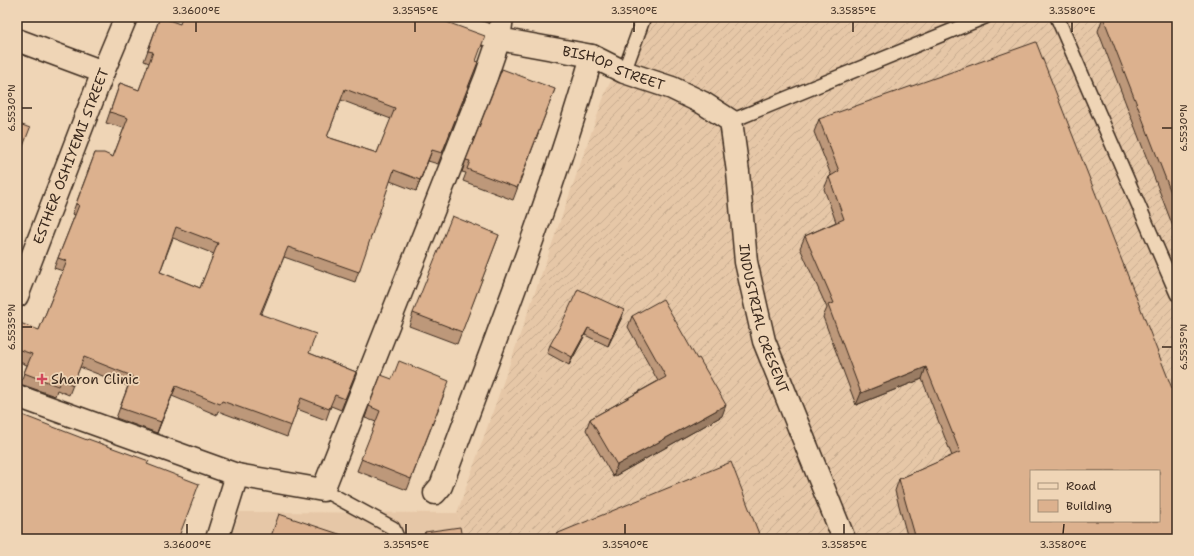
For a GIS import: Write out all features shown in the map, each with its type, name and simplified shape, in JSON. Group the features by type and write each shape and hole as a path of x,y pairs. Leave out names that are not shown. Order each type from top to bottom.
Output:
{"street":[{"name":"ESTHER OSHIYEMI STREET","path":"17,296 103,72 126,17"},
{"name":"BISHOP STREET","path":"437,17 499,39 592,56 624,72 672,88 703,103 731,120"},
{"path":"17,396 237,475 323,490 486,77 499,39 502,17"},
{"path":"17,40 103,72"},
{"path":"435,493 441,486 527,256 580,98 592,56"},
{"name":"INDUSTRIAL CRESENT","path":"731,120 738,172 746,262 764,341 844,539"},
{"path":"217,539 237,475"}],"lane":[{"path":"624,72 644,17"},
{"path":"731,120 960,22 985,17"},
{"path":"1056,17 1177,294"},
{"path":"323,490 393,528 398,539"}],"shaded area":[{"path":"643,17 1177,17 1177,539 468,539 457,513 606,91"},
{"path":"240,512 457,513 468,539 230,539"}],"building":[{"path":"160,17 180,24 182,17 433,17 485,36 476,61 478,62 442,153 432,150 420,180 394,170 359,272 288,247 260,314 316,334 309,353 356,372 345,399 335,395 329,409 301,398 291,426 222,401 220,404 176,386 161,422 120,408 132,376 84,357 73,385 61,380 58,386 24,373 32,354 17,349 17,330 20,323 39,330 67,261 58,258 79,205 76,204 95,153 104,153 113,157 128,118 110,112 120,83 139,90 153,52 148,51","holes":["345,89 395,108 377,153 327,137","176,227 218,243 200,288 160,272"]},
{"path":"1103,17 1177,17 1177,208"},
{"path":"1036,42 1177,401 1177,539 916,539 899,479 960,452 926,367 861,393 828,305 834,303 805,236 844,219 829,177 839,171 819,119"},
{"path":"502,69 555,89 517,188 467,169 470,161 466,160"},
{"path":"17,123 30,128 17,162"},
{"path":"452,216 499,235 462,332 413,313"},
{"path":"578,289 624,310 611,338 588,328 572,357 550,345"},
{"path":"663,299 697,359 699,358 726,405 617,465 590,419 666,377 632,316"},
{"path":"399,361 449,381 411,479 361,459 380,411 369,406 381,375 392,379"},
{"path":"17,413 87,440 88,439 149,461 147,464 199,484 178,539 17,539"},
{"path":"731,462 761,539 558,539 556,534"},
{"path":"279,514 342,535 340,539 270,539"},
{"path":"460,527 462,539 426,539 425,532"}],"place":[{"name":"Sharon Clinic","path":"42,379"}]}
